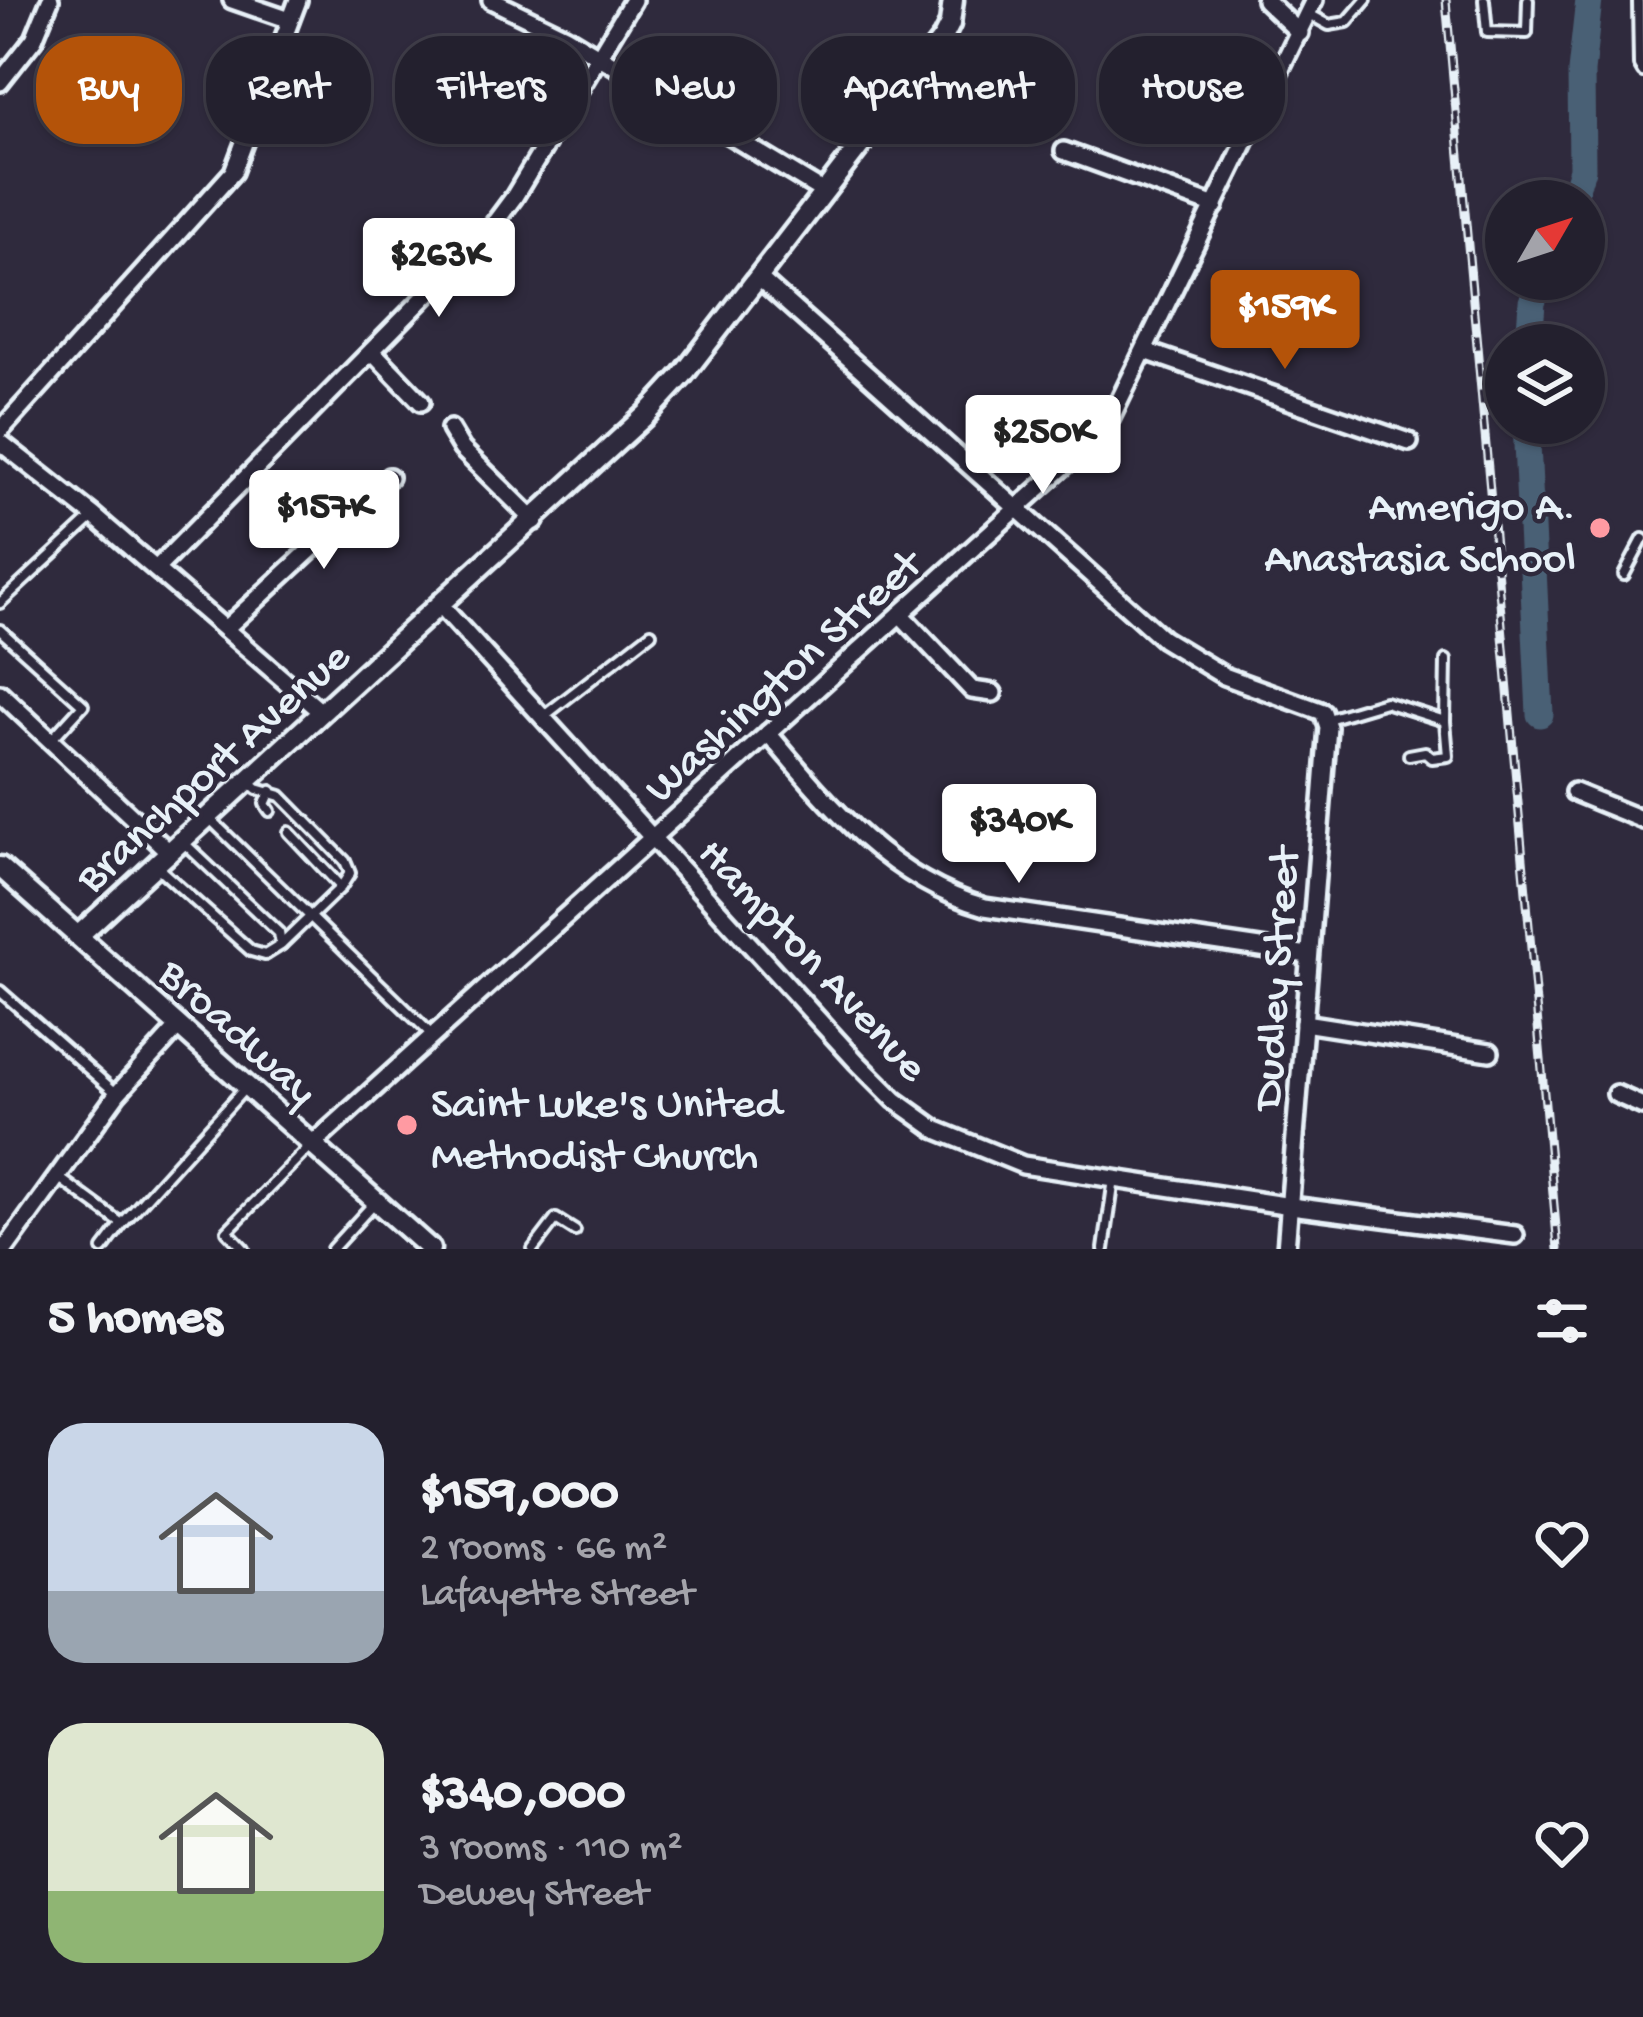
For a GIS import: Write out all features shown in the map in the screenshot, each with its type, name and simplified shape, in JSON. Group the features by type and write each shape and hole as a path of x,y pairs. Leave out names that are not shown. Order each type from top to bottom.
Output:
{"street":[{"path":"0,82 34,39 50,0"},
{"path":"232,0 290,20"},
{"path":"0,431 233,172 298,0"},
{"path":"491,0 598,56 824,192"},
{"path":"156,569 485,236 514,197 633,0"},
{"name":"Branchport Avenue","path":"78,936 442,607 647,414 943,38 952,0"},
{"path":"1265,0 1300,33"},
{"name":"Washington Street","path":"313,1144 1106,428 1311,7"},
{"path":"1064,151 1215,206"},
{"path":"758,277 1183,654 1224,676 1325,716"},
{"path":"1145,350 1409,442"},
{"path":"371,351 421,403"},
{"path":"450,430 462,449 535,520"},
{"path":"0,442 94,516 322,713"},
{"path":"225,629 389,477"},
{"name":"Hampton Avenue","path":"442,607 856,1061 914,1115 1000,1158 1291,1206 1515,1235"},
{"path":"900,614 971,690 993,692"},
{"path":"0,693 168,853"},
{"name":"Dudley Street","path":"1286,1249 1325,716"},
{"path":"768,733 874,849 898,868 959,899 1309,955"},
{"path":"1574,792 1643,820"},
{"name":"Broadway","path":"0,867 430,1249"},
{"path":"1304,1023 1490,1052"},
{"path":"5,1249 117,1094 179,1026"},
{"path":"1616,1094 1643,1106"}],"lane":[{"path":"1311,7 1329,26 1347,22 1366,0"},
{"path":"1484,0 1487,32 1527,32 1528,0"},
{"path":"1638,2 1643,73"},
{"path":"0,603 94,516"},
{"path":"1624,575 1643,538"},
{"path":"0,630 83,705 51,740"},
{"path":"544,716 651,633"},
{"path":"1409,755 1448,756 1446,660"},
{"path":"1325,716 1385,702 1445,722"},
{"path":"168,853 250,951 265,955 281,945 350,873 345,861 281,796 248,781"},
{"path":"270,811 265,804 271,790"},
{"path":"208,817 432,1035"},
{"path":"289,832 341,887"},
{"path":"168,853 279,933 291,935"},
{"path":"279,933 281,945"},
{"path":"0,991 117,1094"},
{"path":"103,1249 248,1086"},
{"name":"Washington Street","path":"244,1249 227,1234 228,1229 313,1144"},
{"path":"58,1177 122,1224"},
{"path":"1103,1249 1114,1179"},
{"path":"332,1249 376,1201"},
{"path":"533,1249 556,1219 574,1231"}],"waterway":[{"path":"1579,180 1581,72 1589,0"},
{"path":"1530,324 1533,300"},
{"path":"1527,444 1540,714"}],"railway":[{"path":"1446,0 1558,1249"}],"place":[{"name":"Amerigo A. Anastasia School","path":"1600,528"},
{"name":"Saint Luke's United Methodist Church","path":"407,1125"}]}
